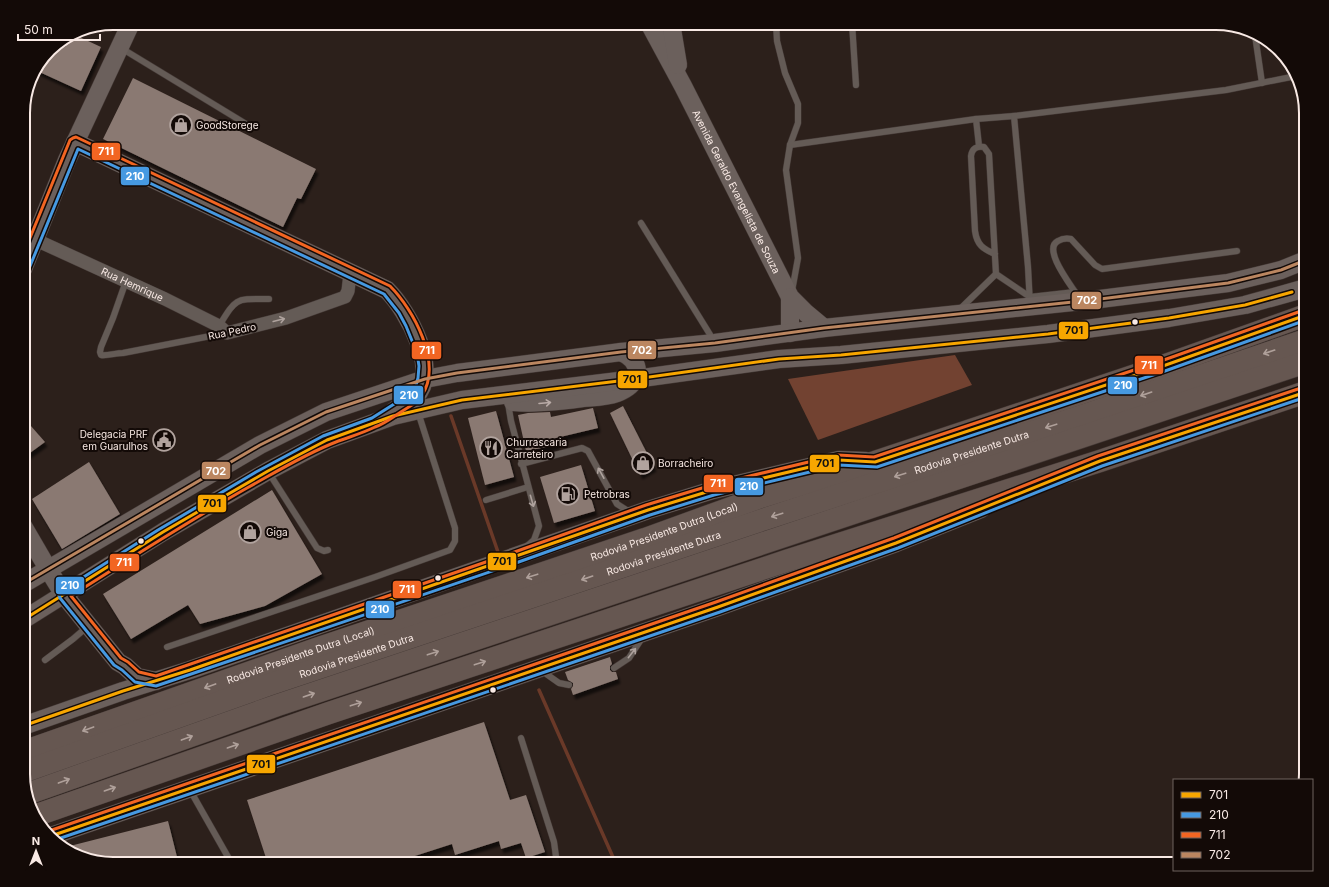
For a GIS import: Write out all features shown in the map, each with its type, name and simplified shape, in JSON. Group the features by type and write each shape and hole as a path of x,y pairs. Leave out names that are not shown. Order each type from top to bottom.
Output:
{"highway":[{"name":"Rodovia Presidente Dutra (Local)","path":"30,750 323,646 645,539 761,497 875,462 1163,366 1299,317"},
{"name":"Rodovia Presidente Dutra","path":"30,770 268,685 768,518 1088,414 1299,342"},
{"name":"Rodovia Presidente Dutra","path":"32,792 278,705 1299,364"},
{"path":"40,814 351,706 786,561 1100,461 1299,394"}],"main road":[{"path":"30,253 67,160 126,30"},
{"name":"Avenida Geraldo Evangelista de Souza","path":"653,30 683,86 790,297 806,313 832,328"},
{"name":"Avenida Geraldo Evangelista de Souza","path":"672,30 683,86"},
{"path":"75,142 350,274 387,290 395,298 413,326 425,370 424,379 415,398 380,420"},
{"path":"30,580 260,445 326,412 424,379 457,373 622,352 714,343 955,314 1030,301 1228,283 1281,270 1299,263"},
{"path":"635,379 779,359 841,355 1048,334 1169,318 1245,305 1299,290"},
{"name":"Avenida Geraldo Evangelista de Souza","path":"790,297 790,333"},
{"path":"832,328 828,344 831,352 841,355"},
{"path":"30,616 163,532 268,471 327,440 380,420 462,400 501,398 540,403 608,395 623,390 635,379 637,373 634,361 622,352"},
{"path":"30,724 510,559 648,510 713,490 839,460 875,462"},
{"path":"56,834 537,670 896,543 1100,461"},
{"path":"30,538 64,594 118,662 137,677 156,681"},
{"path":"118,662 118,668 124,685 123,691"}],"street":[{"name":"Rua Hemrique","path":"36,240 165,299 223,330"},
{"name":"Rua Pedro","path":"223,330 286,318 345,297 348,291 350,274"}],"lane":[{"path":"776,30 777,41 785,73 798,104 798,123 790,145 786,170 798,258 790,297"},
{"path":"852,30 856,85"},
{"path":"1256,41 1262,83"},
{"path":"119,48 251,127"},
{"path":"790,145 976,119 1014,116 1226,90 1291,77"},
{"path":"1014,116 1030,301"},
{"path":"976,119 979,146"},
{"path":"955,314 996,274 995,254 989,154 984,147 979,146 974,148 971,152 976,240 987,251 995,254"},
{"path":"641,223 714,343"},
{"path":"1078,296 1055,261 1053,246 1056,242 1062,239 1071,239 1095,265 1102,269 1237,252"},
{"path":"996,274 1030,301"},
{"name":"Rua Pedro","path":"126,281 100,354 104,356 114,353 123,353 223,330"},
{"path":"223,330 230,308 235,303 243,299 270,299"},
{"path":"501,398 511,421 521,464 539,526 534,540 510,559"},
{"path":"167,647 375,577 450,550 455,541 455,528 417,410"},
{"path":"521,464 582,448 588,451 617,504 628,511 648,510"},
{"path":"268,471 317,548 324,551 328,550"},
{"path":"486,500 528,487"},
{"path":"45,660 88,626"},
{"path":"614,668 629,658 645,632"},
{"path":"537,670 548,674 559,683 569,685"},
{"path":"521,738 554,842 556,857"},
{"path":"190,788 228,857"}],"shaded area":[{"path":"955,355 972,385 818,440 788,379"}],"building":[{"path":"79,37 101,47 81,91 40,72 54,54 62,47 65,47 71,41"},
{"path":"133,78 316,169 301,199 297,198 283,227 103,139"},
{"path":"623,406 654,467 640,475 610,413"},
{"path":"593,408 598,428 556,438 557,445 526,451 518,415 550,412 551,417"},
{"name":"Churrascaria Carreteiro","path":"496,411 514,477 485,485 468,418"},
{"path":"30,425 45,442 30,453"},
{"path":"89,462 120,514 62,549 32,499"},
{"name":"Petrobras","path":"581,465 595,511 554,523 540,477"},
{"name":"Giga","path":"272,490 322,574 265,606 200,624 188,605 131,639 103,594"},
{"path":"610,657 612,664 610,666 610,670 612,672 616,672 618,679 573,695 571,689 573,683 568,680 565,672"},
{"path":"484,722 510,800 526,795 545,852 526,857 521,843 501,849 499,841 455,855 452,844 412,857 266,857 247,800"},
{"path":"168,821 177,857 107,857 86,853 72,846"}],"waterway":[{"path":"451,416 498,552"},
{"path":"539,690 613,857"}],"transit line":[{"name":"711","path":"30,238 70,140 76,137 390,286 408,308 416,322 427,353 429,368 428,382 422,395 414,404 379,425 324,447 280,470 180,527 71,596 121,658 139,672 156,676 646,505 712,485 838,455 874,457 1161,361 1299,312"},
{"name":"210","path":"30,266 78,149 384,294 399,313 417,353 419,366 418,378 415,389 410,394 372,418 323,436 256,472 158,530 60,592 60,598 114,665 135,682 156,686 513,564 650,515 714,495 839,465 877,467 1165,371 1299,323"},
{"name":"702","path":"30,580 260,445 326,412 425,379 457,373 621,352 715,343 824,328 1092,300 1228,283 1281,270 1299,263"},
{"name":"701","path":"30,616 163,532 268,471 327,440 393,416 462,400 635,379 779,359 841,355 1048,334 1169,318 1245,305 1292,292"},
{"name":"701","path":"30,724 123,691 190,670 648,510 713,490 839,460 875,462 1163,366 1299,317"},
{"name":"711","path":"51,830 716,602 894,538 1098,456 1299,389"},
{"name":"701","path":"56,834 718,607 896,543 1100,461 1299,394"},
{"name":"210","path":"61,838 720,612 898,548 1102,466 1299,399"}],"place":[{"name":"GoodStorege","path":"181,125"},
{"name":"Delegacia PRF em Guarulhos","path":"164,440"},
{"name":"Churrascaria Carreteiro","path":"491,448"},
{"name":"Borracheiro","path":"643,463"},
{"name":"Petrobras","path":"568,494"},
{"name":"Giga","path":"250,532"}]}
